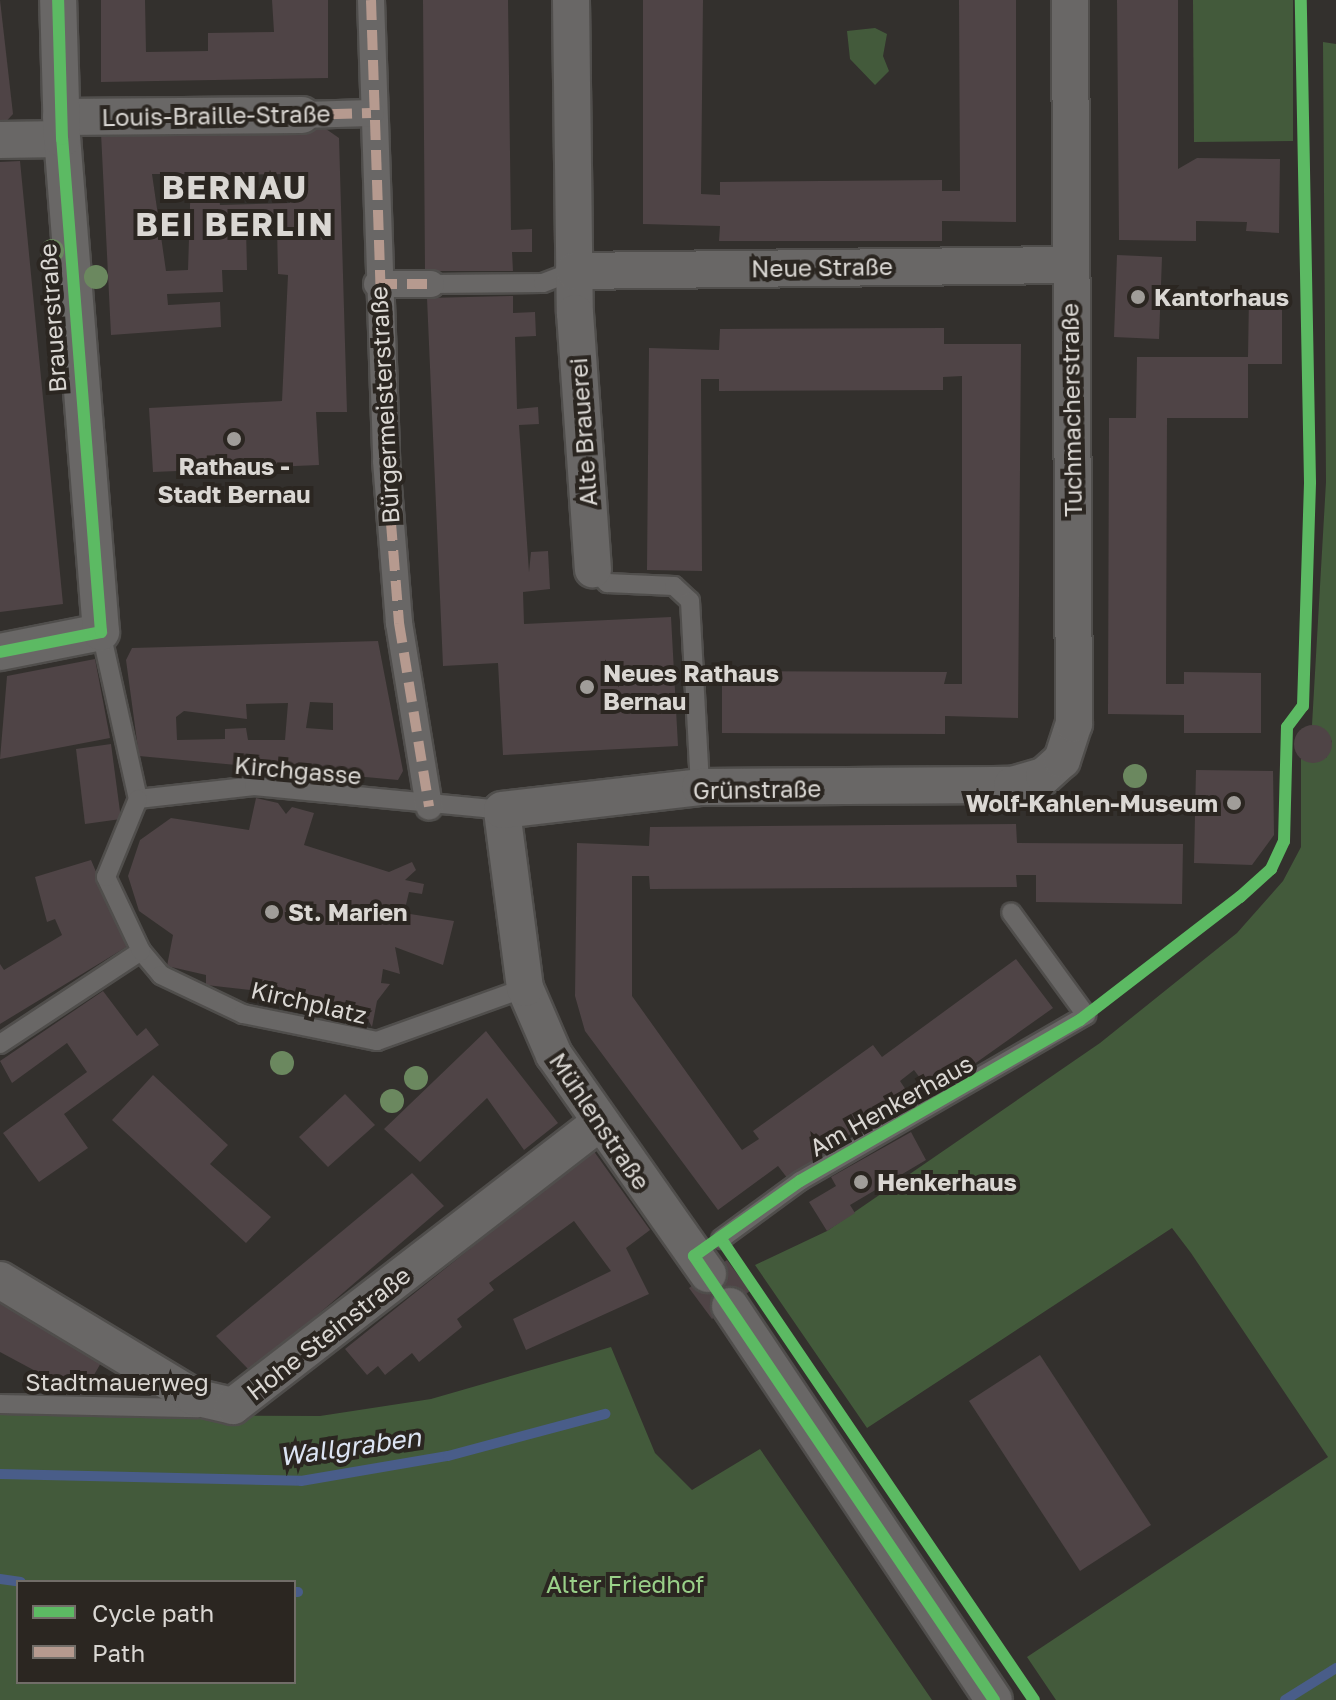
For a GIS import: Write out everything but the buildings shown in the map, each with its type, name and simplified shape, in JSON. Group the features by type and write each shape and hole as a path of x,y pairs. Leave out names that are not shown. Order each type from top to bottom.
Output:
{"street":[{"name":"Brauerstraße","path":"58,0 61,128 101,632"},
{"name":"Bürgermeisterstraße","path":"371,0 377,284 399,623 429,807"},
{"name":"Alte Brauerei","path":"571,0 574,271 593,569"},
{"name":"Tuchmacherstraße","path":"1012,785 1044,776 1074,735 1069,265 1070,0"},
{"name":"Louis-Braille-Straße","path":"0,140 61,128 371,113"},
{"name":"Neue Straße","path":"574,271 1069,265"},
{"path":"377,284 431,284"},
{"path":"0,652 101,632"},
{"name":"Grünstraße","path":"502,810 700,787 1012,785"},
{"name":"Mühlenstraße","path":"502,810 525,988 596,1125 708,1274"},
{"name":"Hohe Steinstraße","path":"0,1280 194,1397 233,1406 596,1125"},
{"path":"730,1306 994,1700"}],"lane":[{"path":"431,284 543,283 574,271"},
{"name":"Alte Brauerei","path":"593,569 607,583 674,586 690,601 700,787"},
{"path":"0,1044 141,951 106,877 138,799 101,632"},
{"name":"Kirchgasse","path":"138,799 254,786 429,807 502,810"},
{"name":"Am Henkerhaus","path":"721,1239 800,1181 1086,1015 1011,912"},
{"name":"Kirchplatz","path":"141,951 161,975 243,1014 377,1041 525,988"},
{"name":"Stadtmauerweg","path":"0,1404 233,1406"}],"green space":[{"path":"1193,0 1293,0 1293,141 1194,142"},
{"path":"875,28 887,34 883,56 889,71 875,85 850,59 847,31"},
{"path":"1323,42 1336,44 1336,1700 1056,1700 1027,1657 1328,1457 1191,1253 1172,1228 867,1428 755,1265 827,1231 1100,1043 1237,933 1283,881 1301,847 1301,759 1326,758 1332,741 1312,725 1326,482"},
{"name":"Alter Friedhof","path":"611,1347 655,1453 692,1490 760,1449 932,1700 0,1700 0,1415 320,1416 431,1399"}],"waterway":[{"name":"Wallgraben","path":"0,1474 301,1481 448,1456 605,1414"},
{"name":"Wallgraben","path":"0,1579 16,1581"},
{"name":"Wallgraben","path":"1285,1700 1336,1668"}],"marked path":[{"path":"371,0 386,461 399,623 429,807"},
{"path":"302,115 371,113"},
{"path":"377,284 431,284"}],"cycle path":[{"path":"0,652 101,632 62,139 58,0"},
{"path":"994,1700 694,1256 800,1181 1080,1020 1240,897 1271,869 1284,841 1287,727 1303,706 1310,482 1301,0"},
{"path":"721,1239 1034,1700"}],"place":[{"name":"Kantorhaus","path":"1138,297"},
{"name":"Rathaus - Stadt Bernau","path":"234,439"},
{"name":"Neues Rathaus Bernau","path":"587,687"},
{"name":"Wolf-Kahlen-Museum","path":"1234,803"},
{"name":"St. Marien","path":"272,912"},
{"name":"Henkerhaus","path":"861,1182"}],"district":[{"name":"BERNAU BEI BERLIN","path":"235,206"}]}
